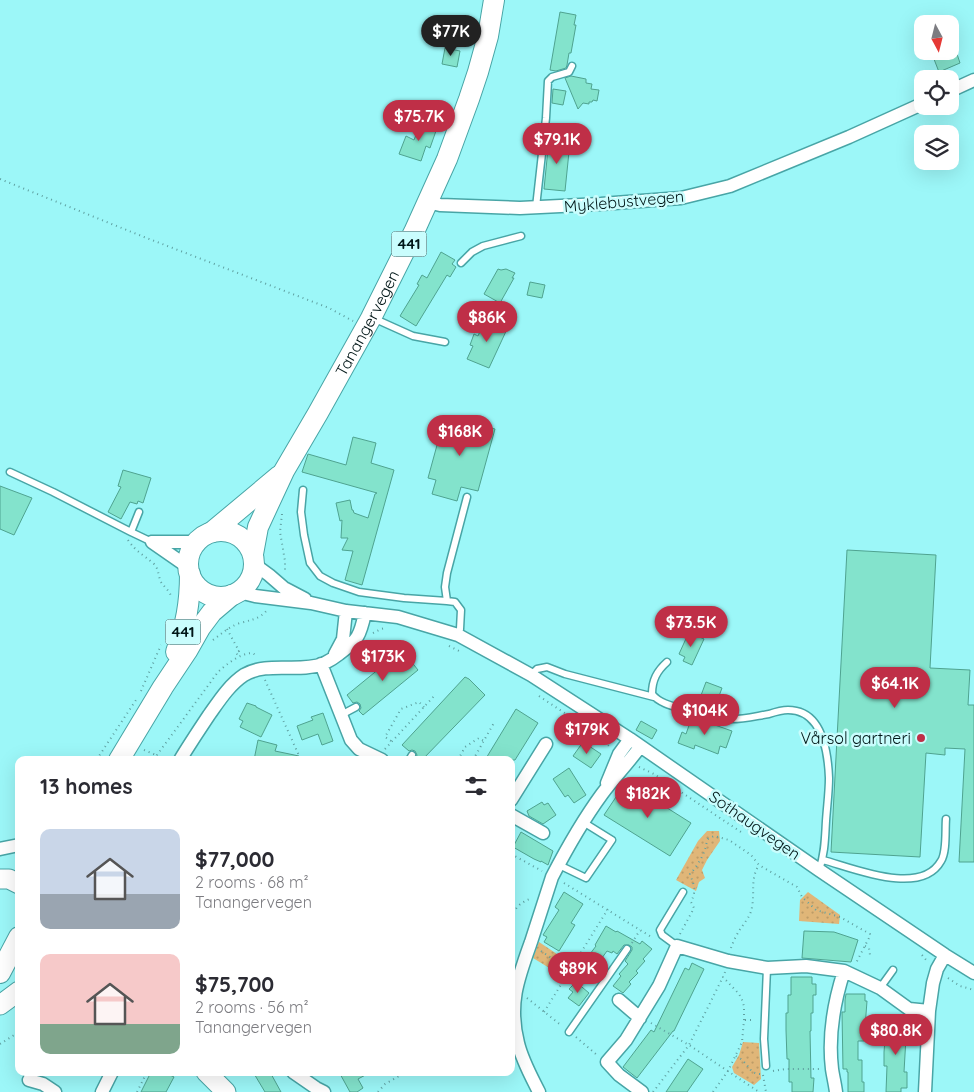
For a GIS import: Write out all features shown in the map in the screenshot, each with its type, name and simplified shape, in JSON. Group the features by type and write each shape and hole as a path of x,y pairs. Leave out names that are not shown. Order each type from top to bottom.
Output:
{"main road":[{"name":"Tanangervegen","path":"253,559 258,527 284,471 369,323 401,260 446,159 469,100 488,36 494,0"},
{"name":"Tanangervegen","path":"204,537 284,471"},
{"path":"204,537 222,531 232,533 248,545 253,559"},
{"name":"441","path":"163,687 184,630 190,594 190,552 204,537"},
{"name":"441","path":"121,756 200,628 212,612 248,583 252,574 253,559"},
{"path":"189,570 195,583 202,591 222,597 235,593"},
{"path":"0,879 10,879 15,882"},
{"path":"0,973 15,945"},
{"path":"0,1005 15,994"},
{"path":"210,1076 226,1092"}],"street":[{"path":"959,87 974,80"},
{"name":"Myklebustvegen","path":"427,202 440,205 520,208 681,198 730,186 850,137 914,108"},
{"path":"152,542 204,537"},
{"path":"152,542 189,570"},
{"name":"Sothaugvegen","path":"253,559 284,588 311,603"},
{"name":"Sothaugvegen","path":"235,593 311,603 346,611 398,617 458,635 531,675 630,739 821,865 945,955 974,973"},
{"path":"346,611 343,638 327,662 341,715 351,740 360,749 373,756"},
{"path":"183,756 233,683 260,665 304,667 327,662 353,644 361,632 365,613"},
{"path":"602,794 619,754 630,739"},
{"path":"515,794 546,744"},
{"path":"515,990 552,877 583,822 602,794 630,762 640,746"},
{"path":"515,817 543,833"},
{"path":"0,849 15,846"},
{"path":"642,1092 619,1076 607,1062 642,1019 677,946 728,961 767,968 806,966 847,972 880,988 909,1008 929,1011"},
{"path":"925,1092 929,1011 933,983 937,969 945,955"},
{"path":"836,1092 832,1070 831,1038 837,992 847,972"},
{"path":"619,1000 642,1019"},
{"path":"515,1028 524,1061 539,1092"},
{"path":"102,1092 110,1076"},
{"path":"302,1076 324,1092"},
{"path":"29,1080 43,1084 55,1092"}],"lane":[{"path":"536,207 546,118 548,81 552,77 569,72 572,66"},
{"path":"461,263 472,252 483,246 521,236"},
{"path":"369,323 413,336 445,342"},
{"path":"10,472 152,542"},
{"path":"303,490 301,512 304,535 310,563 320,576 333,583 359,592 455,602 461,610 458,635"},
{"path":"447,601 445,587 447,573 467,497"},
{"path":"131,532 139,512"},
{"path":"654,697 652,691 653,684 658,670 667,662"},
{"path":"531,675 537,669 547,667 565,674 654,697 659,701 691,712 728,719 759,716 787,710 799,712 810,718 823,738 828,765 829,788 821,865 878,876 903,879 919,877 932,872 942,861 946,819"},
{"path":"341,715 356,707"},
{"path":"559,864 586,878 612,840 583,822"},
{"path":"677,946 662,935 660,930 682,892"},
{"path":"569,1032 627,949"},
{"path":"766,1066 767,968"},
{"path":"880,988 893,970"}],"path":[{"path":"0,179 144,237 369,323"},
{"path":"121,527 129,543 139,554 156,567 162,583 170,592 173,600"},
{"path":"213,640 227,629 260,617 269,608"},
{"path":"371,634 381,629 391,628"},
{"path":"227,629 240,651 236,652 239,657"},
{"path":"442,643 466,654"},
{"path":"99,756 139,694 161,644"},
{"path":"142,755 144,750 157,755 218,672 226,664 248,653 253,653 256,656 263,677 299,756"},
{"path":"381,756 436,694"},
{"path":"539,696 600,736 613,750"},
{"path":"392,742 385,737 401,709 419,702 424,707"},
{"path":"475,756 495,721"},
{"path":"460,756 465,747 471,742 479,738 484,740"},
{"path":"677,946 677,938 694,908 691,902 695,894 690,874 697,866 708,839 714,836 729,840 751,855 759,865 797,888 802,897 816,910 840,917 870,934 865,946 847,972"},
{"path":"515,856 608,909 654,938"},
{"path":"730,952 752,908 754,872 759,865"},
{"path":"515,911 524,901 532,898"},
{"path":"544,1012 608,909"},
{"path":"627,949 640,930"},
{"path":"865,946 868,948 870,955"},
{"path":"537,949 553,959 561,959 572,966"},
{"path":"654,1092 689,1045 726,969"},
{"path":"714,1092 728,1071 742,1042 744,1020 742,1000 739,994 723,977"},
{"path":"948,978 960,986 974,990"},
{"path":"522,993 607,1062"},
{"path":"642,1019 689,1045 759,1092"},
{"path":"744,1020 765,1020"},
{"path":"0,1044 15,1035"},
{"path":"736,1056 743,1060 751,1071 756,1074 763,1074 766,1092"},
{"path":"772,1070 828,1070"},
{"path":"137,1092 145,1076"},
{"path":"378,1092 385,1084 399,1076"}],"shaded area":[{"path":"707,831 719,831 720,841 702,870 705,878 699,882 696,891 676,880 698,841"},
{"path":"808,892 840,915 839,924 799,921 800,900"},
{"path":"539,942 572,964 564,977 533,958"},
{"path":"743,1042 759,1043 761,1079 754,1085 734,1073 732,1067 739,1055"}],"building":[{"path":"560,12 576,15 574,25 576,25 566,68 556,71 550,70"},
{"path":"445,48 460,51 457,67 442,64"},
{"path":"934,60 959,60 960,63 944,70 938,70"},
{"path":"571,76 586,79 586,83 592,84 591,89 599,90 597,101 593,100 589,104 583,103 578,109 565,78"},
{"path":"553,89 566,91 563,105 552,103"},
{"path":"421,122 437,128 430,148 426,146 421,161 399,154 406,136 414,140"},
{"path":"549,139 570,142 565,191 544,189"},
{"path":"441,252 455,260 452,264 456,267 450,277 447,275 416,326 400,316 419,285 417,284 422,275 427,278"},
{"path":"498,269 506,269 515,273 500,303 484,294"},
{"path":"530,282 545,285 542,298 527,295"},
{"path":"486,317 508,327 489,368 467,359 473,346 470,345 474,334 478,336"},
{"path":"445,416 495,429 478,491 461,487 457,501 432,494 436,480 428,478"},
{"path":"353,437 376,443 371,463 394,470 362,585 345,580 353,551 342,550 348,538 341,538 342,520 340,521 336,503 350,500 354,513 368,518 375,494 377,493 302,472 308,454 346,465"},
{"path":"123,470 151,478 143,503 138,501 137,504 130,502 121,519 108,512 121,487 118,486"},
{"path":"0,486 32,498 14,535 0,529"},
{"path":"847,550 936,555 930,668 970,670 968,705 974,705 974,862 959,862 965,749 945,748 945,755 926,753 920,857 831,852"},
{"path":"689,632 704,639 692,665 683,661 685,657 679,654"},
{"path":"402,650 418,670 363,715 359,711 361,708 360,704 357,702 353,703 347,695"},
{"path":"465,677 485,695 426,756 417,756 415,751 409,751 402,745"},
{"path":"706,682 722,688 716,704 700,698"},
{"path":"247,703 272,715 261,737 240,727 243,721 239,719"},
{"path":"516,709 538,723 515,760 515,756 487,756"},
{"path":"323,713 333,741 322,745 318,734 302,740 297,726 313,720 311,717"},
{"path":"692,717 732,731 726,748 720,746 718,754 695,745 694,749 678,743 682,732 686,734"},
{"path":"641,721 657,730 652,739 636,730"},
{"path":"258,740 277,745 275,751 299,756 255,756"},
{"path":"583,742 601,754 591,768 573,756"},
{"path":"569,768 586,795 574,803 568,795 565,797 553,779"},
{"path":"626,782 691,823 670,856 604,815"},
{"path":"542,802 544,805 548,803 556,815 543,824 529,816 527,811"},
{"path":"521,832 553,851 548,865 515,848 515,843"},
{"path":"564,892 583,904 571,923 575,925 559,951 544,942 547,937 543,935 559,910 555,907"},
{"path":"606,926 640,944 642,941 652,949 643,959 645,961 636,971 638,973 629,982 631,984 623,993 613,986 621,976 619,974 628,964 625,961 632,950 632,947 629,945 624,945 617,954 613,951 612,953 607,951 591,973 581,966 596,946"},
{"path":"804,931 834,932 858,940 851,962 802,958"},
{"path":"692,963 704,969 674,1031 637,1078 623,1067 651,1030 654,1032 685,968 689,970"},
{"path":"791,977 812,977 812,984 816,984 816,995 813,995 810,1031 811,1078 814,1078 813,1092 792,1092 792,1082 789,1082 786,1013 788,1013 788,995 791,995"},
{"path":"576,982 589,993 579,1006 568,998 573,992 569,989"},
{"path":"846,994 865,994 865,1001 867,1001 864,1041 858,1041 858,1060 862,1060 864,1092 848,1092 848,1072 847,1069 843,1069 842,1012 845,1012"},
{"path":"890,1019 907,1020 904,1072 907,1072 907,1088 901,1088 901,1092 886,1092 887,1066 884,1066 884,1052 886,1027 889,1027"},
{"path":"688,1059 703,1069 687,1092 666,1092"},
{"path":"149,1076 174,1077 166,1092 141,1092"},
{"path":"255,1076 272,1076 281,1092 265,1092"},
{"path":"341,1076 364,1076 358,1079 363,1088 357,1092 350,1092"}],"place":[{"name":"Vårsol gartneri","path":"921,738"}]}
